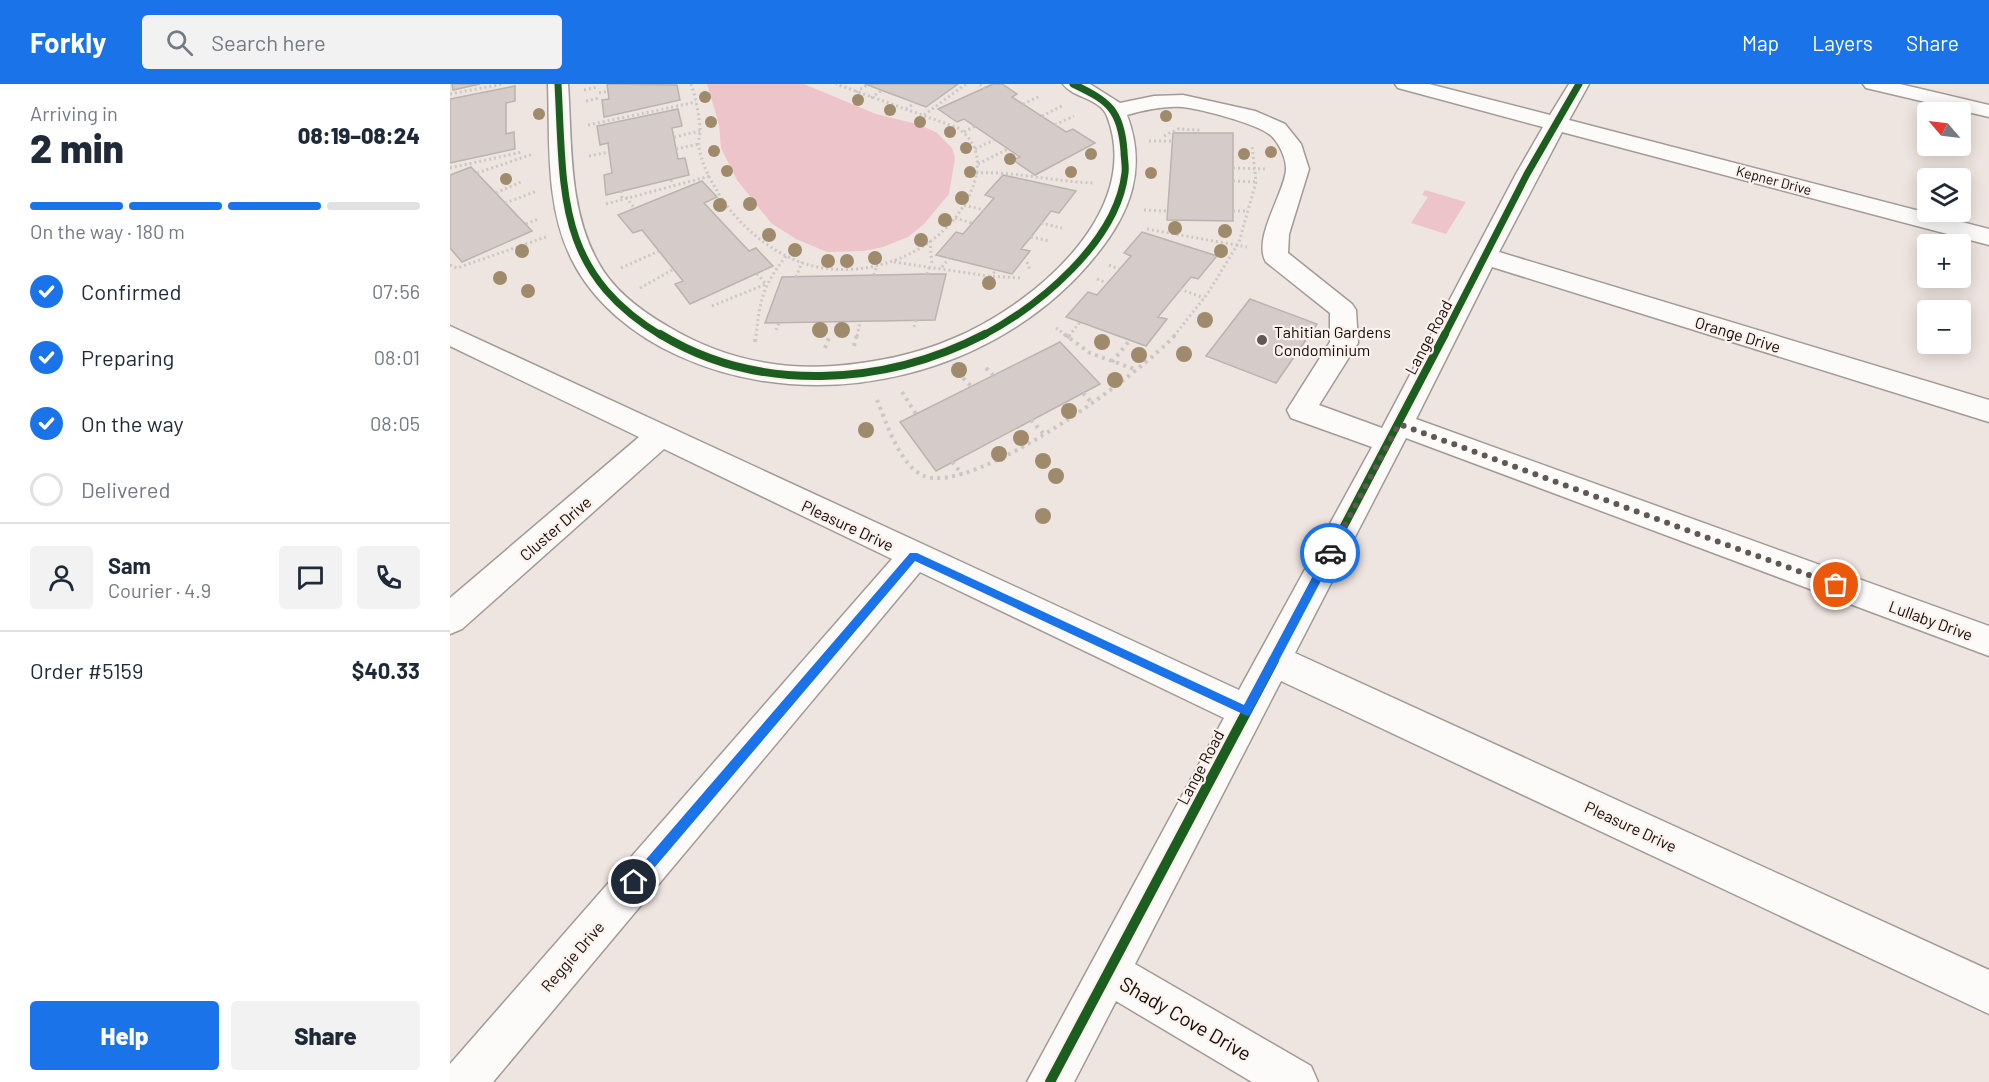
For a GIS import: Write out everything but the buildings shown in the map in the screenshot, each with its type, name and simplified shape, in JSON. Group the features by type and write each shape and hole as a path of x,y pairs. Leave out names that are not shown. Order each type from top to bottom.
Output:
{"street":[{"path":"558,84 572,152 563,183 573,229 584,261 597,278 636,320 693,353 739,369 800,378 846,376 898,367 964,345 1006,320 1052,287 1076,264 1109,219 1122,184 1125,170 1125,147 1115,111 1094,95 1067,95"},
{"name":"Kepner Drive","path":"1405,84 1428,87 1989,237"},
{"name":"Lange Road","path":"1050,1082 1487,257 1527,174 1559,123 1579,84"},
{"path":"1873,84 1989,111"},
{"path":"1115,111 1154,102 1183,101 1247,116 1277,129 1290,144 1298,169 1277,234 1275,252"},
{"name":"Lullaby Drive","path":"1275,252 1275,256 1343,310 1344,343 1301,410 1394,433 1989,641"},
{"name":"Orange Drive","path":"1487,257 1989,411"},
{"name":"Pleasure Drive","path":"450,335 914,556 1247,711"},
{"name":"Cluster Drive","path":"450,619 660,436"},
{"name":"Reggie Drive","path":"464,1082 914,556"},
{"name":"Pleasure Drive","path":"1274,660 1989,992"},
{"name":"Shady Cove Drive","path":"1108,972 1295,1082"}],"path":[{"path":"691,84 700,131 699,144 710,176 723,201 758,236 786,256 822,268 852,268 899,258 942,232 969,198 978,164 975,149 964,132 836,84"},
{"path":"924,116 966,84"},
{"path":"980,84 985,88"},
{"path":"856,93 867,85"},
{"path":"450,95 500,86"},
{"path":"871,98 882,90"},
{"path":"599,93 608,91"},
{"path":"1042,117 1067,95"},
{"path":"1023,104 1040,96"},
{"path":"580,126 696,102"},
{"path":"905,109 915,103"},
{"path":"663,110 665,104"},
{"path":"616,120 618,114"},
{"path":"1055,125 1074,116"},
{"path":"964,132 975,126"},
{"path":"1164,136 1178,129 1202,130"},
{"path":"674,137 700,131"},
{"path":"877,400 890,433 915,471 934,479 952,478 1010,452 1092,403 1138,370 1160,350 1204,298 1238,245 1256,182 1253,147 1249,139"},
{"path":"975,149 994,140"},
{"path":"676,149 699,144"},
{"path":"978,164 1008,149"},
{"path":"450,168 496,155 522,152"},
{"path":"477,173 508,161 572,152 609,152"},
{"path":"976,173 993,172 1066,182 1122,184"},
{"path":"606,204 710,176"},
{"path":"671,180 673,185"},
{"path":"496,193 523,181"},
{"path":"1233,181 1256,182"},
{"path":"1062,188 1066,182"},
{"path":"680,183 682,188"},
{"path":"621,192 634,208"},
{"path":"964,205 984,210"},
{"path":"1233,211 1246,211"},
{"path":"955,218 972,223"},
{"path":"526,224 538,219"},
{"path":"1041,223 1062,228"},
{"path":"450,265 457,268 573,229"},
{"path":"1147,229 1275,252"},
{"path":"1155,236 1159,231"},
{"path":"1031,237 1050,241"},
{"path":"927,274 931,266 930,241"},
{"path":"597,278 659,251"},
{"path":"739,369 756,341 760,299 766,284 786,256"},
{"path":"942,267 949,258"},
{"path":"887,261 942,267 990,278 1034,279 1052,287"},
{"path":"796,277 802,262"},
{"path":"874,275 877,264"},
{"path":"850,276 852,268"},
{"path":"616,301 674,269"},
{"path":"990,278 996,270"},
{"path":"757,274 766,284"},
{"path":"712,306 766,284"},
{"path":"1180,290 1204,298"},
{"path":"914,327 916,320"},
{"path":"1067,338 1080,322"},
{"path":"776,330 780,323"},
{"path":"1056,328 1090,353 1138,370"},
{"path":"1112,362 1130,340"},
{"path":"986,368 993,375"},
{"path":"963,378 971,387"},
{"path":"1083,393 1092,403"},
{"path":"1031,420 1043,433"},
{"path":"952,462 962,474"}],"shaded area":[{"path":"707,84 804,84 876,114 917,124 936,132 952,148 955,158 949,194 924,224 908,237 883,247 864,251 827,252 796,239 771,223 737,180 721,148 719,125"},
{"path":"1425,190 1466,202 1446,234 1411,223 1428,197 1422,195"}],"cycle path":[{"path":"558,84 562,174 569,218 584,260 602,287 638,320 679,345 739,368 770,374 802,376 834,376 865,372 897,366 960,347 1020,312 1077,263 1100,235 1117,204 1125,173 1123,141 1116,113 1103,100 1073,84"},
{"path":"1050,1082 1399,424 1527,174 1579,84"}],"way so far":[{"path":"1330,553 1399,424 1836,585"}],"place":[{"name":"Tahitian Gardens Condominium","path":"1262,340"}],"route":[{"path":"634,882 914,556 1247,711 1330,553"}]}
